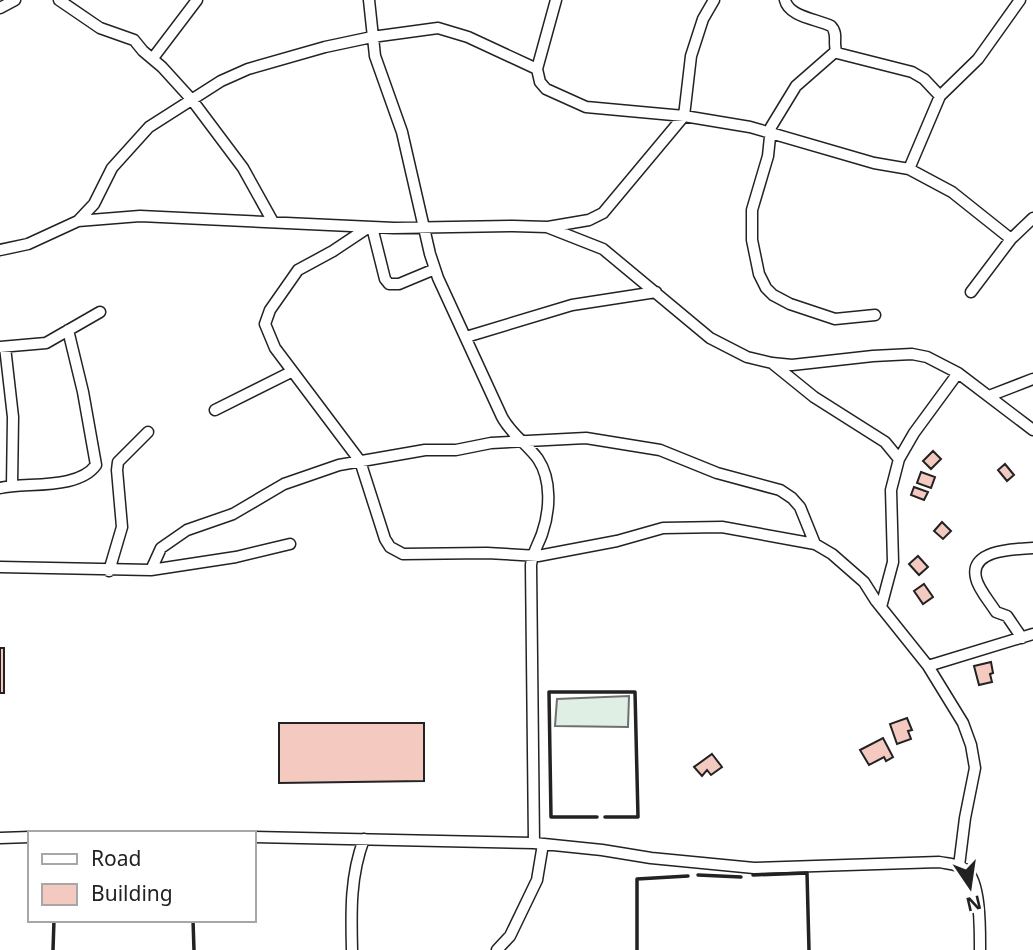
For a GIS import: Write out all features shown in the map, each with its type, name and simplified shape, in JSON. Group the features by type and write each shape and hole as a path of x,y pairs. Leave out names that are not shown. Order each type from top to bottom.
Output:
{"street":[{"path":"0,8 15,0"},
{"path":"59,0 100,28 134,40 153,58 192,100 243,167 273,222"},
{"path":"153,58 197,0"},
{"path":"369,0 376,56 408,154 422,228 435,269 502,417 541,463 548,484 545,524 532,556 530,582 538,844 541,864 537,880 510,936 497,950"},
{"path":"556,0 537,69 540,82 546,89 586,107 684,116 769,132 874,163 909,169 952,192 1012,239"},
{"path":"0,250 27,244 79,221 166,216 422,228 547,228 589,219 603,213 684,116 691,56 703,19 713,0"},
{"path":"785,0 791,11 834,28 836,51 840,55 912,72 924,79 940,96"},
{"path":"909,169 940,96 978,59 1020,0"},
{"path":"79,221 94,204 112,168 149,127 221,81 248,69 372,37 438,28 450,30 537,69"},
{"path":"836,51 790,94 769,132 768,156 754,199 752,240 759,274 766,288 790,304 824,317 848,319 875,315"},
{"path":"971,292 1012,239 1033,218"},
{"path":"371,227 385,279 389,284 399,284 435,269"},
{"path":"371,227 298,270 270,310 265,324 291,372 360,461 384,539 396,552 410,555 532,556 617,541 663,527 734,527 815,544 859,576 928,666 963,723 975,759 959,866"},
{"path":"547,228 603,249 710,338 747,356 772,363 811,364 912,354 940,362 958,373 1033,430"},
{"path":"466,337 572,305 656,292"},
{"path":"68,330 96,465 85,476 61,482 6,487 13,417 2,347 46,343 68,330 100,312"},
{"path":"772,363 814,397 885,442 898,459"},
{"path":"215,410 291,372"},
{"path":"881,607 893,562 891,491 898,459 958,373"},
{"path":"989,396 1033,379"},
{"path":"109,571 122,527 118,461 148,432"},
{"path":"151,570 161,548 187,530 239,511 288,482 339,465 425,450 456,450 491,443 586,438 646,447 717,473 780,490 800,508 815,544"},
{"path":"0,567 151,570 236,557 290,544"},
{"path":"928,666 1027,636 1007,616 996,612 975,577 977,566 987,555 1033,548"},
{"path":"0,838 28,837"},
{"path":"256,837 538,844 754,868 939,862 969,871 974,882 979,912 980,950"},
{"path":"352,950 352,884 355,861 363,839"}],"green space":[{"path":"629,696 628,727 555,726 557,699"}],"building":[{"path":"933,451 941,459 931,469 923,461"},
{"path":"1005,464 1014,475 1007,481 998,470"},
{"path":"921,472 935,477 931,488 917,483"},
{"path":"914,487 928,492 924,500 911,495"},
{"path":"942,522 951,531 943,539 934,531"},
{"path":"918,556 928,567 919,575 909,564"},
{"path":"924,584 933,597 923,604 914,591"},
{"path":"0,648 4,648 4,693 0,693"},
{"path":"991,662 992,682 979,685 974,666"},
{"path":"907,718 912,730 908,731 911,739 897,744 890,724"},
{"path":"279,723 424,723 424,781 279,783"},
{"path":"883,738 893,757 886,761 884,757 869,765 860,750"},
{"path":"712,754 722,767 711,775 707,770 702,776 694,767"}],"wall":[{"path":"597,817 551,817 549,692 635,692 638,817 605,817"},
{"path":"753,875 807,873 809,950"},
{"path":"698,875 741,877"},
{"path":"637,950 637,879 688,876"},
{"path":"53,950 54,922"},
{"path":"193,922 194,950"}]}
